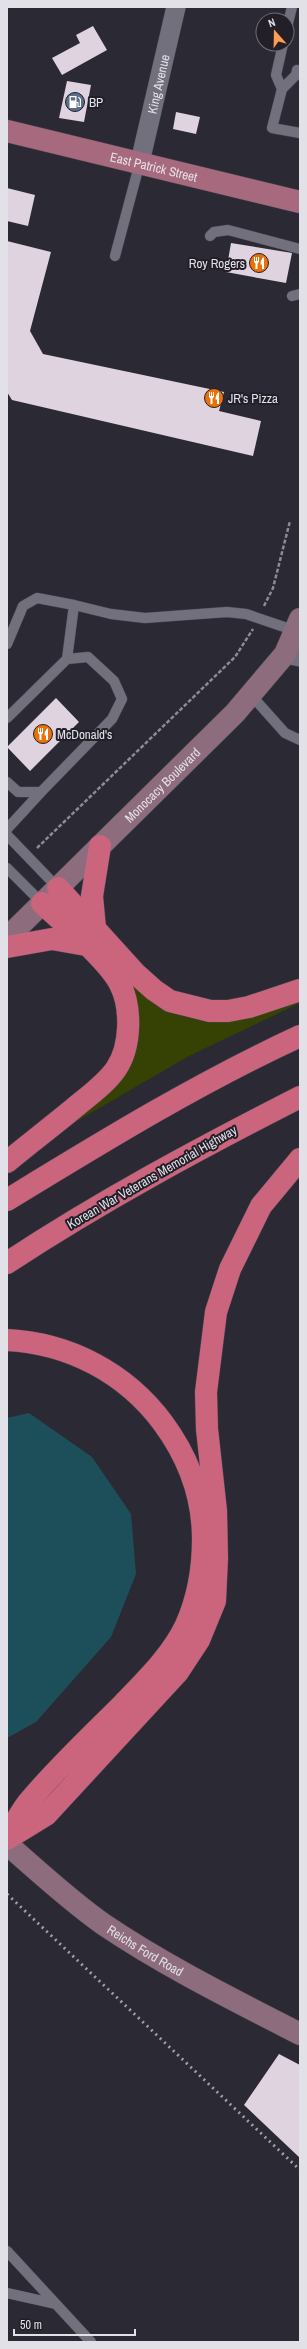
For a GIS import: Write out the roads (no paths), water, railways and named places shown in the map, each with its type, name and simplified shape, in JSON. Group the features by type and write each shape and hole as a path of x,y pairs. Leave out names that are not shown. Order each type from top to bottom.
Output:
{"highway":[{"path":"90,937 92,896 100,846"},
{"path":"7,1162 91,1094 116,1069 125,1048 128,1027 127,1007 120,984 108,968 58,888"},
{"path":"42,904 90,937 154,990 170,1001 210,1011 228,1011 249,1007 300,990"},
{"path":"7,947 52,939 67,940 90,937"},
{"path":"7,1200 101,1142 188,1093 300,1036"},
{"name":"Korean War Veterans Memorial Highway","path":"7,1264 128,1188 213,1141 300,1096"},
{"path":"7,1839 46,1815 178,1672 199,1640 215,1601 217,1558 216,1511 206,1429 206,1392 216,1312 230,1269 261,1206 300,1159"},
{"path":"7,1340 41,1344 73,1354 118,1377 138,1394 168,1429 183,1454 196,1484 202,1508 203,1532 203,1557 194,1605 185,1627 171,1650 147,1679 30,1800 7,1836"}],"main road":[{"name":"East Patrick Street","path":"7,131 300,202"},
{"name":"Monocacy Boulevard","path":"7,938 292,656 298,625"},
{"name":"Reichs Ford Road","path":"7,1844 64,1894 108,1927 197,1979 300,2034"}],"street":[{"name":"King Avenue","path":"140,162 176,7"}],"lane":[{"path":"281,52 276,75 282,89"},
{"path":"297,70 296,76 282,89 272,128 300,133"},
{"path":"115,256 140,162"},
{"path":"210,236 214,232 228,230 300,249"},
{"path":"7,644 23,606 37,598 111,614 145,618 227,612 246,614 258,619 298,625"},
{"path":"7,718 67,659 74,605"},
{"path":"7,829 112,719 122,699 114,681 88,657 67,659"},
{"path":"251,695 285,732 300,740"},
{"path":"7,782 18,792 41,792"},
{"path":"7,835 58,888"},
{"path":"7,868 42,904"},
{"path":"7,2251 92,2342"},
{"path":"7,2293 56,2304"}],"water":[{"path":"29,1413 92,1457 131,1514 136,1574 111,1637 36,1722 7,1738 7,1418"}],"railway":[{"path":"7,1894 300,2170"}],"place":[{"name":"BP","path":"75,102"},
{"name":"Roy Rogers","path":"259,263"},
{"name":"JR's Pizza","path":"214,398"},
{"name":"McDonald's","path":"43,734"}]}
